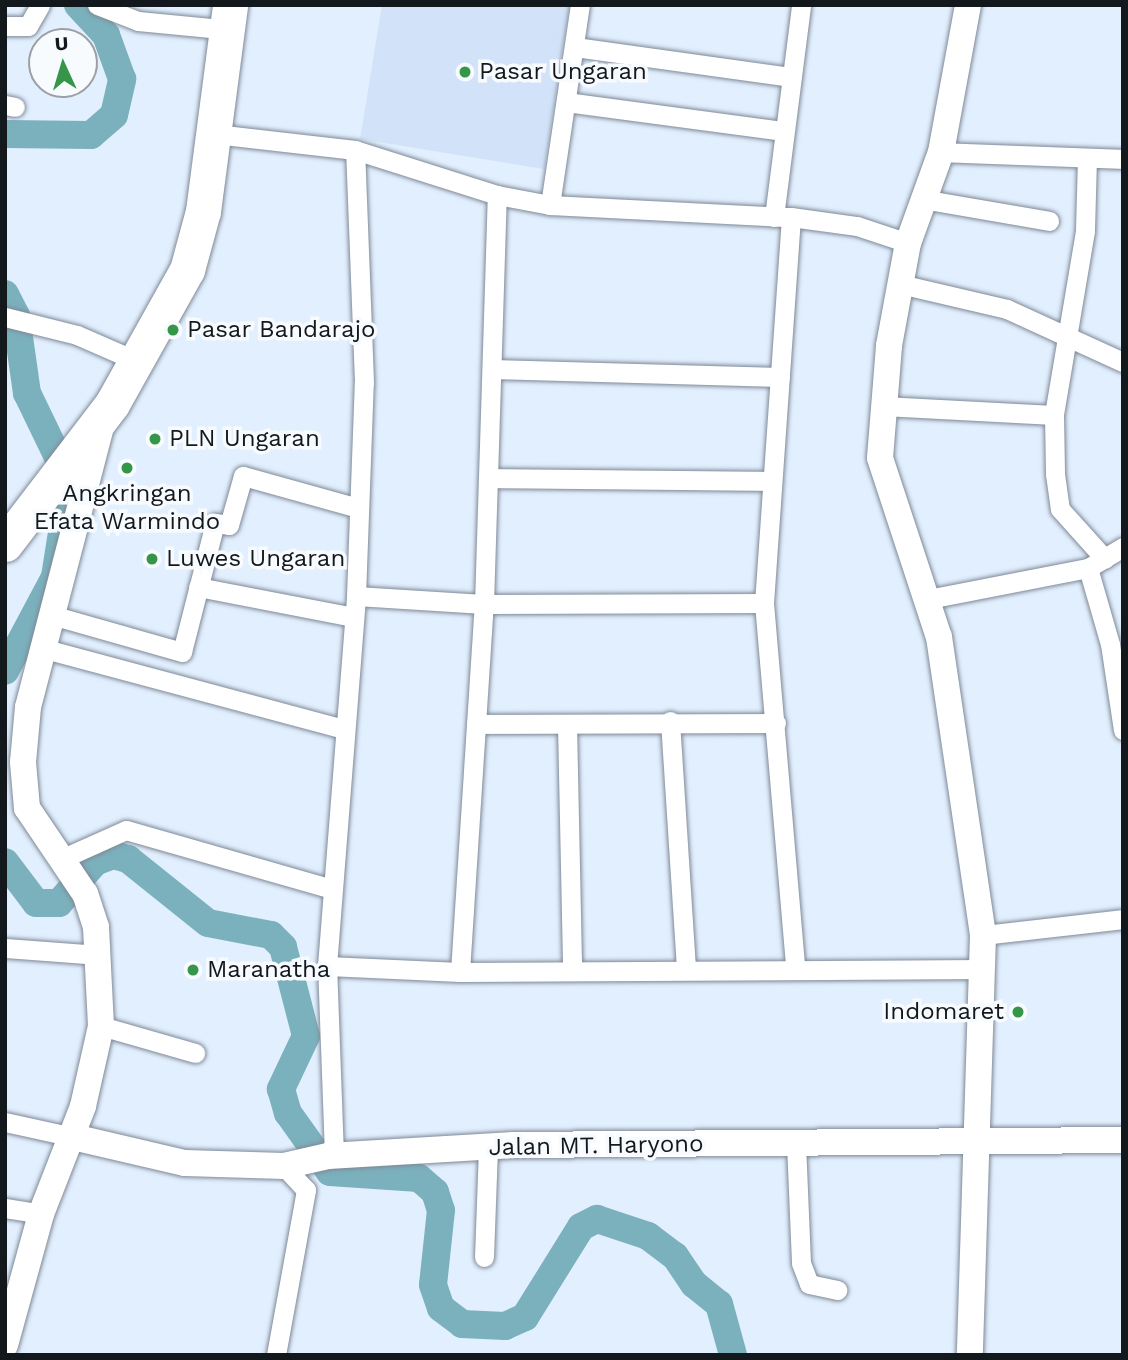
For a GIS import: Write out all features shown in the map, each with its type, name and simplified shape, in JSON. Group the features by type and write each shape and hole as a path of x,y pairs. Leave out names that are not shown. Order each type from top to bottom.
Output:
{"highway":[{"path":"5,544 23,501 145,354 187,270 215,134 218,13"},
{"path":"23,501 66,463 123,355 182,231 218,13"}],"street":[{"path":"5,26 28,26 40,5"},
{"path":"97,5 138,21 218,13"},
{"path":"550,205 580,5"},
{"path":"795,967 764,603 770,481 780,377 782,131 800,5"},
{"path":"968,5 941,152 908,243 900,284 883,406 881,471 928,599 948,680 983,935 979,1145 970,1355"},
{"path":"575,47 790,77"},
{"path":"566,102 782,131"},
{"path":"215,134 355,150 497,195 550,205 783,217 857,226 908,243"},
{"path":"276,1355 313,1159 356,596 364,382 355,150"},
{"path":"941,152 1123,159"},
{"path":"1087,158 1085,231 1054,415 1060,509 1096,563 1122,720"},
{"path":"460,972 484,604 497,195"},
{"path":"922,199 1049,221"},
{"path":"900,284 1007,309 1069,333 1123,362"},
{"path":"14,318 123,355"},
{"path":"492,369 780,377"},
{"path":"883,406 1054,415"},
{"path":"5,1345 41,1214 73,1137 101,1026 100,955 85,894 40,834 23,787 28,707 55,616 88,422"},
{"path":"55,616 182,652 215,523 229,525 243,476 358,508"},
{"path":"489,478 770,481"},
{"path":"928,599 1096,563 1123,547"},
{"path":"198,587 354,617"},
{"path":"356,596 484,604 764,603"},
{"path":"44,649 344,729"},
{"path":"476,724 670,721 776,723"},
{"path":"670,721 687,968"},
{"path":"567,724 572,970"},
{"path":"63,865 125,830 332,889"},
{"path":"983,935 1123,919"},
{"path":"5,948 100,955"},
{"path":"327,965 460,972 795,967 984,969"},
{"path":"101,1026 195,1053"},
{"path":"5,1122 73,1137"},
{"name":"Jalan MT. Haryono","path":"73,1137 184,1163 313,1159 488,1147 796,1143 979,1145 1123,1140"},
{"path":"796,1143 801,1263 809,1284 837,1290"},
{"path":"484,1257 488,1147"},
{"path":"5,1208 41,1214"}],"shaded area":[{"name":"Pasar Ungaran","path":"382,5 569,5 544,169 360,139"}],"waterway":[{"path":"5,134 91,135 114,115 122,79 106,35 78,5"},
{"path":"5,294 16,316 27,393 70,482 55,577 5,671"},
{"path":"5,862 36,903 59,903 95,862 113,855 128,859 208,923 271,935 283,947 306,1036 281,1089 288,1113 330,1172 419,1178 435,1192 441,1210 433,1285 441,1308 462,1324 505,1326 525,1317 581,1227 597,1219 648,1236 675,1256 694,1284 719,1304 733,1355"}],"place":[{"name":"Pasar Ungaran","path":"465,72"},
{"name":"Pasar Bandarajo","path":"173,330"},
{"name":"PLN Ungaran","path":"155,439"},
{"name":"Angkringan Efata Warmindo","path":"127,468"},
{"name":"Luwes Ungaran","path":"152,559"},
{"name":"Maranatha","path":"193,970"},
{"name":"Indomaret","path":"1018,1012"}]}
